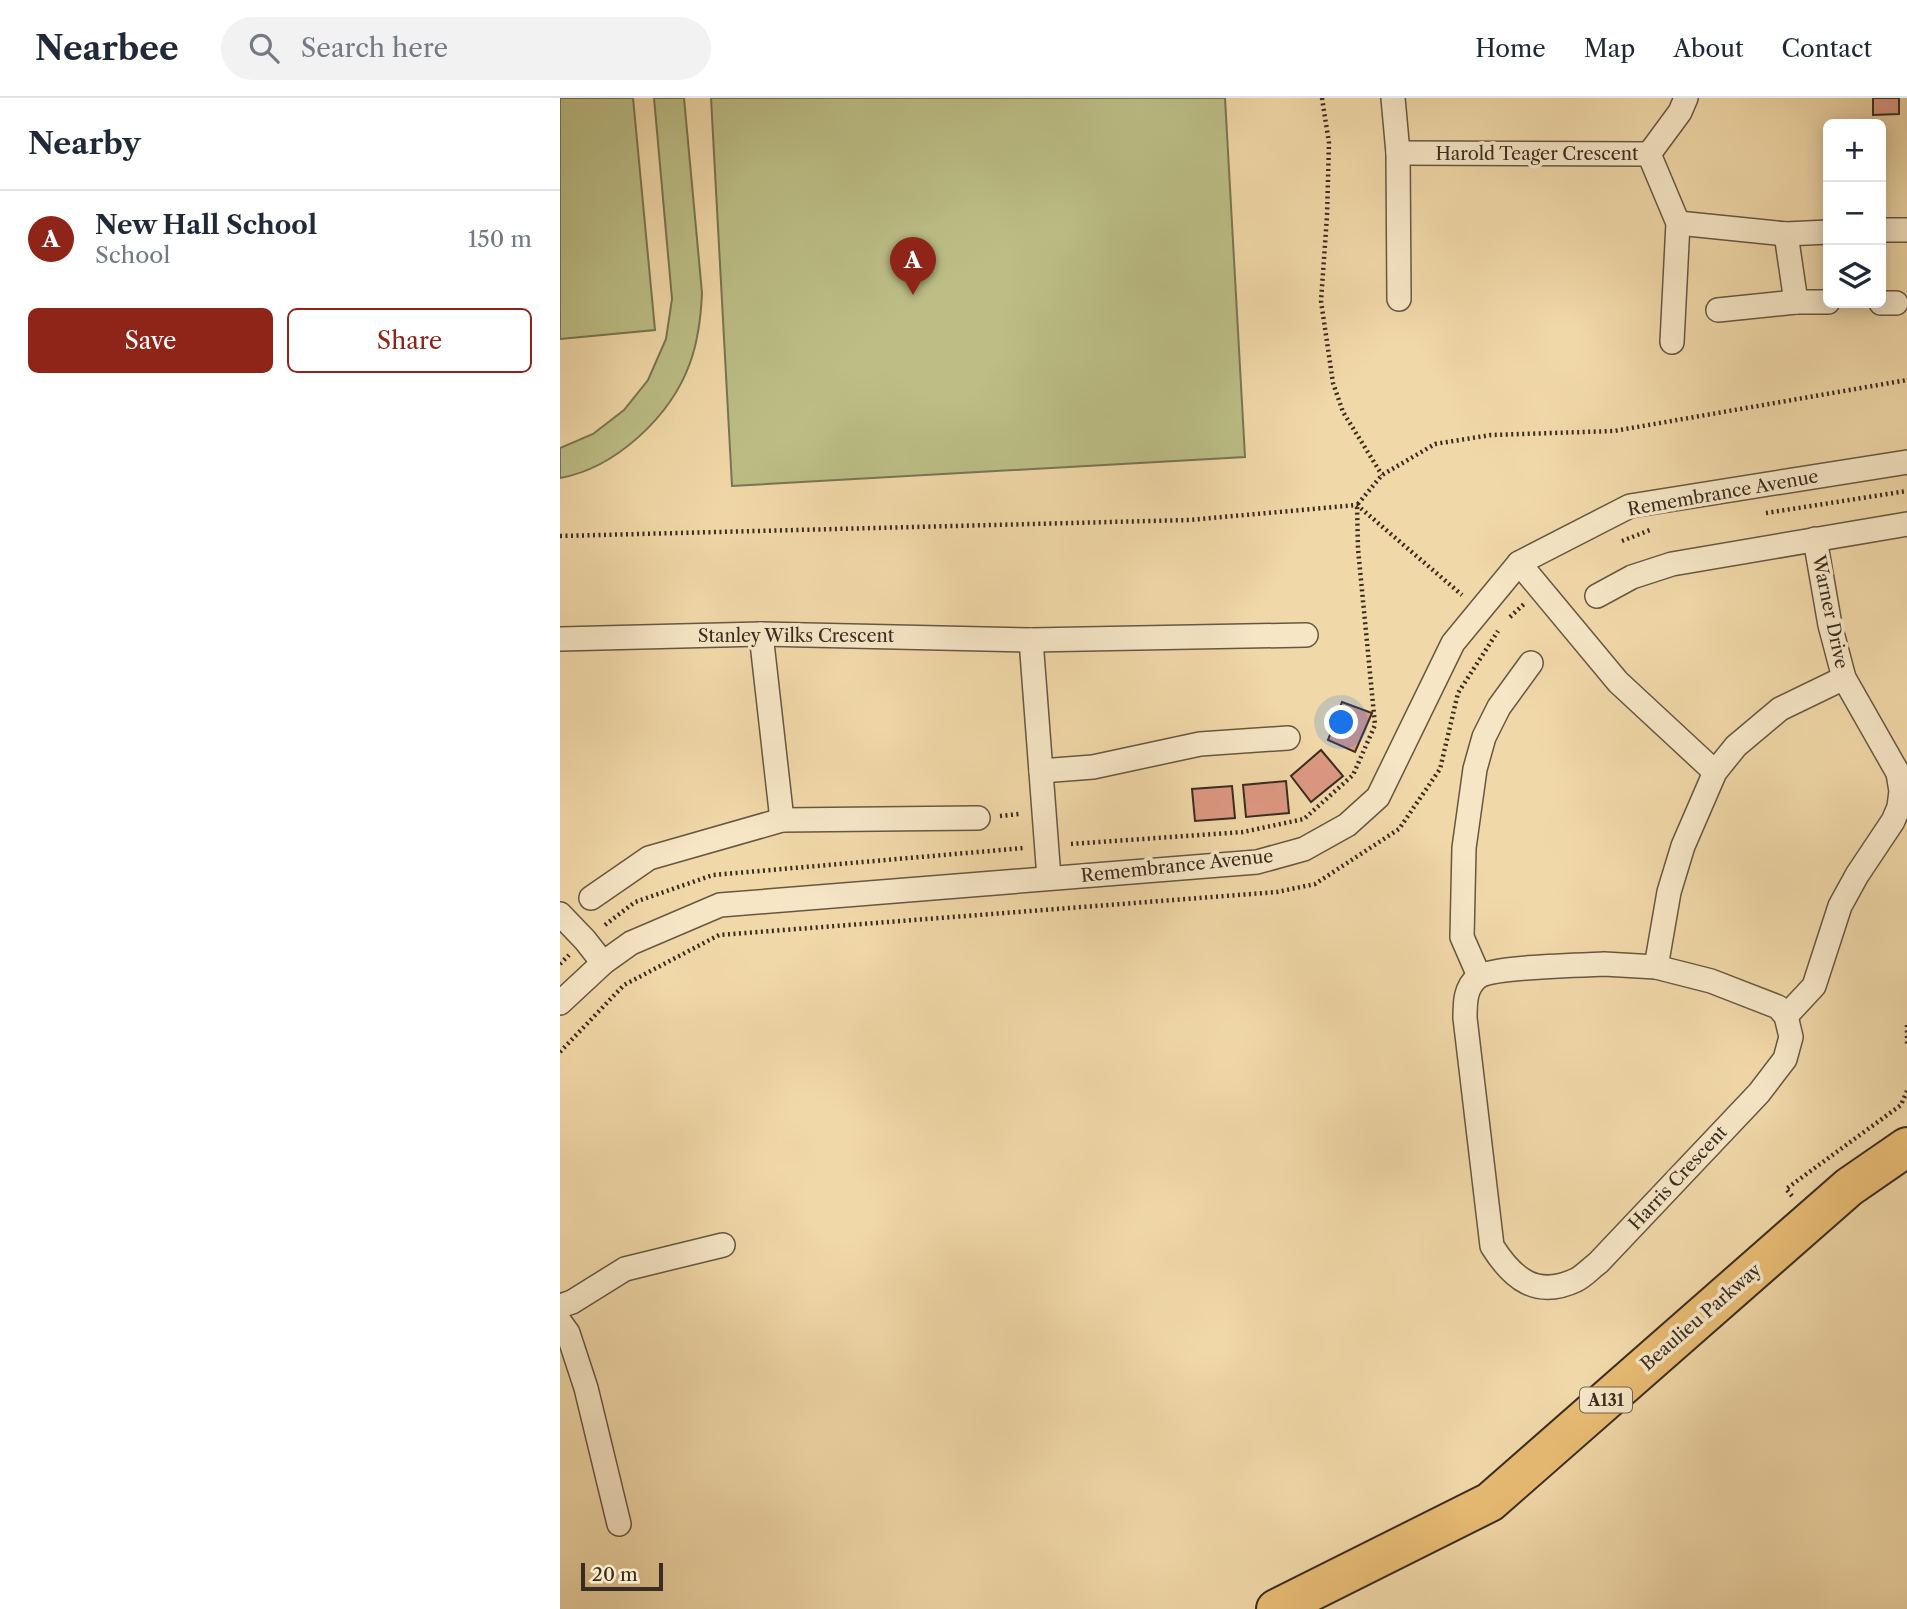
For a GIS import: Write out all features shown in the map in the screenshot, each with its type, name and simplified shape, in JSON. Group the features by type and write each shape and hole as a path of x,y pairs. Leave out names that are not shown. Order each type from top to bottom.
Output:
{"highway":[{"name":"Beaulieu Parkway","path":"1276,1609 1490,1502 1849,1187 1907,1147"}],"street":[{"path":"1393,98 1398,153 1399,299"},
{"name":"Harold Teager Crescent","path":"1398,153 1649,155 1680,112 1686,98"},
{"path":"1649,155 1678,223 1672,342"},
{"path":"1678,223 1786,234 1823,232"},
{"path":"1886,230 1907,230"},
{"path":"1786,234 1796,302"},
{"path":"1718,310 1823,302"},
{"name":"Remembrance Avenue","path":"560,1003 603,963 631,943 720,905 1256,862 1304,849 1347,825 1378,797 1453,643 1519,563 1630,506 1907,463"},
{"name":"Warner Drive","path":"1597,596 1632,577 1672,564 1907,524"},
{"name":"Warner Drive","path":"1786,1016 1814,986 1840,906 1899,807 1900,791 1898,773 1844,678 1830,625 1815,539"},
{"path":"1519,563 1618,682 1715,772"},
{"path":"761,634 782,820"},
{"name":"Stanley Wilks Crescent","path":"560,639 761,634 1031,640 1306,635"},
{"path":"1031,640 1049,878"},
{"path":"1531,663 1499,708 1484,737 1475,769 1464,848 1462,937 1479,976 1604,964 1656,967 1711,981 1778,1007 1786,1016"},
{"path":"1656,967 1669,892 1683,846 1715,772 1736,746 1780,709 1844,678"},
{"path":"1041,771 1093,767 1200,744 1288,738"},
{"path":"591,898 649,858 782,820 978,818"},
{"path":"560,914 586,940 603,963"},
{"name":"Harris Crescent","path":"1479,976 1468,990 1465,1018 1492,1246 1505,1268 1518,1279 1534,1285 1554,1286 1576,1280 1598,1263 1759,1093 1785,1059 1791,1037 1786,1016"},
{"path":"560,1306 572,1302 625,1269 723,1245"},
{"path":"560,1322 568,1333 586,1388 619,1524"}],"path":[{"path":"1322,98 1329,143 1321,301 1334,383 1343,412 1382,475"},
{"path":"560,536 1189,520 1357,505 1382,475 1435,444 1491,435 1615,431 1907,380"},
{"path":"1757,514 1907,491"},
{"path":"1357,505 1480,610"},
{"path":"1612,545 1662,528"},
{"path":"560,1052 624,985 719,935 1277,892 1315,884 1399,829 1440,769 1458,694 1504,623 1541,589"},
{"path":"978,818 1044,812"},
{"path":"1907,1025 1907,1046"}],"green space":[{"path":"560,98 633,98 655,330 560,339"},
{"path":"654,98 684,98 702,293 695,346 690,363 670,402 639,437 601,463 560,478 560,448 593,434 624,410 648,380 666,339 672,299"},
{"path":"711,98 1225,98 1245,457 732,486"}],"building":[{"path":"1873,98 1899,98 1899,114 1873,115"},
{"path":"1342,702 1372,713 1355,752 1328,740"},
{"path":"1321,750 1343,776 1311,802 1291,776"},
{"path":"1286,781 1289,813 1246,817 1243,785"},
{"path":"1232,786 1235,818 1195,821 1192,789"}],"place":[{"name":"New Hall School","path":"913,295"}]}
